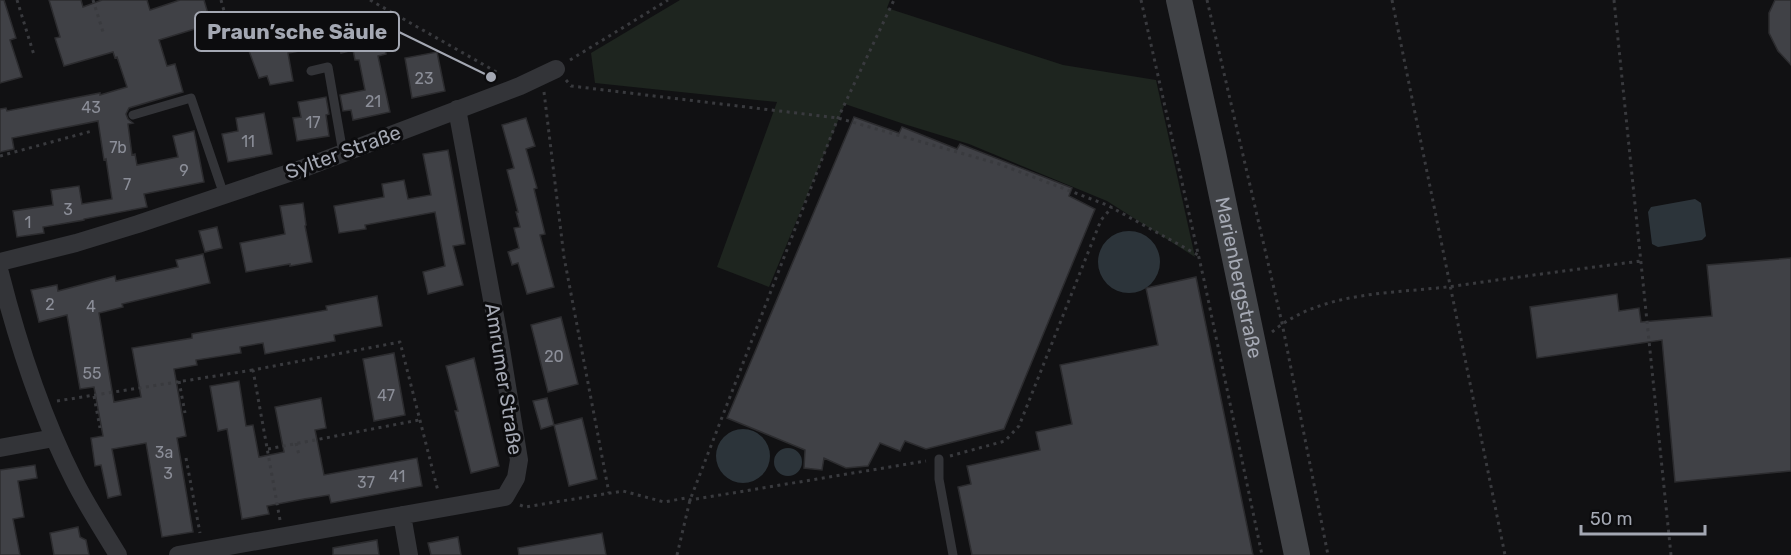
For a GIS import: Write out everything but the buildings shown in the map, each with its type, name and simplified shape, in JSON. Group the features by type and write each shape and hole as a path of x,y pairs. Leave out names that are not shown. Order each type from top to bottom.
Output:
{"main road":[{"name":"Marienbergstraße","path":"1179,0 1297,555"}],"street":[{"name":"Sylter Straße","path":"0,262 76,243 224,195 457,110 556,69"},
{"name":"Amrumer Straße","path":"457,110 519,460 516,478 505,498"},
{"path":"0,273 8,306 40,404 54,438 75,482 118,555"},
{"path":"0,448 54,438"},
{"path":"178,555 505,498"},
{"path":"402,515 409,555"}],"lane":[{"path":"311,71 328,67 343,153"},
{"path":"133,115 192,98 224,195"},
{"path":"939,459 939,479 953,555"}],"path":[{"path":"17,0 34,55"},
{"path":"93,0 104,35"},
{"path":"221,0 226,18"},
{"path":"370,0 544,92 564,256 609,493"},
{"path":"668,0 556,69 571,86 838,118 999,164 1112,207 1198,255"},
{"path":"677,555 690,500 838,118 894,0"},
{"path":"1141,0 1262,555"},
{"path":"1207,0 1282,323 1328,555"},
{"path":"1392,0 1505,555"},
{"path":"1614,0 1671,555"},
{"path":"0,156 92,131"},
{"path":"505,498 525,507 623,490 664,502 686,498 690,500 939,459 1005,441 1019,426 1101,220 1112,207"},
{"path":"1254,346 1282,323 1318,306 1355,297 1641,261"},
{"path":"40,404 253,370 400,342 443,507"},
{"path":"253,370 283,536"},
{"path":"180,381 184,413"},
{"path":"94,396 100,428"},
{"path":"268,449 419,420"},
{"path":"297,443 299,455"},
{"path":"186,458 204,550"}],"shaded area":[{"path":"680,0 890,0 887,8 1063,65 1156,80 1195,257 1107,201 969,144 845,104 769,287 717,267 777,102 595,83 591,53"},
{"path":"1695,199 1701,203 1706,236 1702,240 1658,247 1652,244 1648,212 1651,207"},
{"path":"1123,231 1135,231 1151,240 1158,250 1160,262 1158,274 1151,284 1135,293 1123,293 1112,288 1103,279 1098,268 1098,256 1103,245 1112,236"},
{"path":"743,429 753,431 762,437 768,446 770,456 768,466 762,475 753,481 743,483 733,481 724,475 718,466 716,456 718,446 724,437 733,431"},
{"path":"788,448 798,452 802,462 798,472 788,476 778,472 774,462 778,452"}],"place":[{"name":"Praun’sche Säule","path":"491,77"}]}
